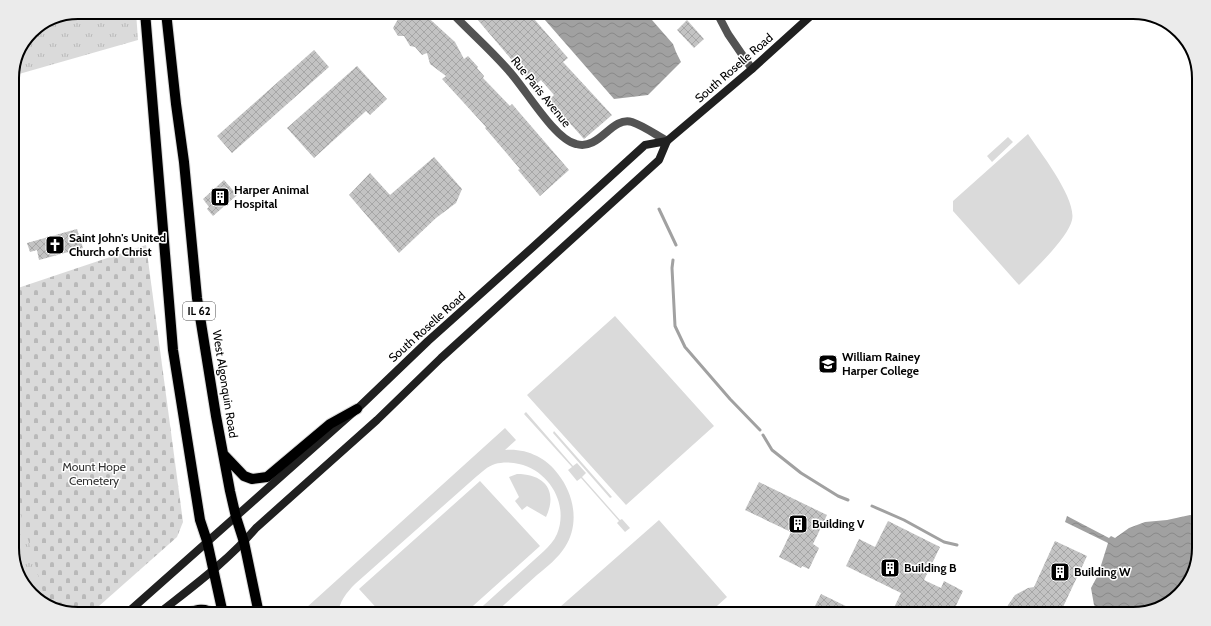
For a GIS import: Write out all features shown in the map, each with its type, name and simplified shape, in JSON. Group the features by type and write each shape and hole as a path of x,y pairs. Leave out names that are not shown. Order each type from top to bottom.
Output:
{"main road":[{"name":"IL 62","path":"146,19 174,350 200,520 214,569 222,607"},
{"name":"West Algonquin Road","path":"167,19 184,162 197,298 223,454 258,607"},
{"name":"South Roselle Road","path":"167,607 214,569 244,542 256,528 377,420 441,358 659,160 667,141 752,69 807,19"},
{"name":"South Roselle Road","path":"134,607 357,409 428,342 645,145 667,141"},
{"path":"223,454 244,476 252,479 267,477 330,424 357,409"}],"street":[{"name":"Rue Paris Avenue","path":"458,19 510,72 555,130 565,140 576,144 588,145 602,137 620,123 631,122 667,141"},
{"path":"720,19 728,34 752,69"}],"green space":[{"path":"136,19 138,40 19,74 25,52 31,42 48,27 66,20"},
{"path":"1028,134 1049,164 1063,188 1069,200 1072,211 1072,220 1064,236 1057,245 1019,285 953,211 953,201"},
{"path":"1008,137 1013,142 992,162 987,156"},
{"name":"Mount Hope Cemetery","path":"146,245 183,522 177,537 98,607 63,605 43,596 19,512 19,288"},
{"path":"615,316 714,426 626,505 527,395"},
{"path":"526,412 573,466 577,463 586,473 582,477 620,520 622,519 630,528 625,532 617,523 619,521 581,478 577,481 568,470 572,467 524,414"},
{"path":"505,428 516,440 505,450 527,452 541,458 553,468 564,482 573,509 574,519 570,538 562,551 552,562 502,607 482,607 548,547 556,537 560,523 558,501 548,482 540,474 530,468 519,464 510,463 498,463 485,469 355,584 349,590 340,607 307,607"},
{"path":"554,431 612,497 610,498 553,433"},
{"path":"517,474 535,477 542,481 546,486 550,499 546,517 527,506 522,510 515,501 519,497 509,477"},
{"path":"480,481 540,546 472,607 376,607 359,589"},
{"path":"19,508 44,596 29,581 20,560"},
{"path":"659,520 727,597 716,607 560,607"}],"water":[{"path":"544,19 652,20 673,44 681,62 648,95 614,99"},
{"path":"1192,515 1191,560 1182,581 1172,592 1156,603 1133,607 1096,607 1094,605 1091,588 1098,575 1108,543 1065,522 1067,516 1109,538 1111,536 1115,538 1129,528 1145,522"}],"building":[{"path":"398,19 430,19 455,42 464,59 468,56 478,67 477,68 484,76 483,78 510,106 512,104 569,170 540,196 518,170 520,169 485,128 486,127 442,79 446,76 430,64 427,53 422,55 415,47 410,46 404,36 398,36 393,28"},
{"path":"477,19 534,19 568,58 563,62 612,115 584,139 549,100 554,95 541,80 534,86"},
{"path":"687,20 704,39 694,48 677,30"},
{"path":"314,50 329,67 232,153 217,136"},
{"path":"357,66 387,99 370,115 366,111 314,158 287,128"},
{"path":"434,157 462,189 456,203 436,218 399,253 349,195 370,173 390,195"},
{"name":"Harper Animal Hospital","path":"224,180 237,195 213,216 207,209 209,207 203,199"},
{"name":"Saint John's United Church of Christ","path":"77,229 83,248 39,260 37,250 30,252 27,243"},
{"name":"Building V","path":"759,482 827,515 813,544 819,548 809,569 802,566 801,568 779,557 791,532 745,510"},
{"name":"Building B","path":"888,521 940,547 924,580 941,588 944,581 963,591 955,607 894,607 901,593 846,566 859,539 875,547"},
{"name":"Building W","path":"1055,541 1087,556 1063,607 1007,607 1015,595 1028,588 1034,587"},
{"path":"821,594 848,607 814,607"}],"waterway":[{"path":"659,209 676,245"},
{"path":"673,260 672,268 675,326 685,347 730,399 760,430"},
{"path":"763,435 772,450 801,473 838,496 848,500"},
{"path":"872,506 904,520 944,542 957,545"}],"place":[{"name":"Harper Animal Hospital","path":"220,197"},
{"name":"Saint John's United Church of Christ","path":"55,245"},
{"name":"William Rainey Harper College","path":"828,364"},
{"name":"Building V","path":"798,524"},
{"name":"Building B","path":"890,568"},
{"name":"Building W","path":"1060,572"}]}
